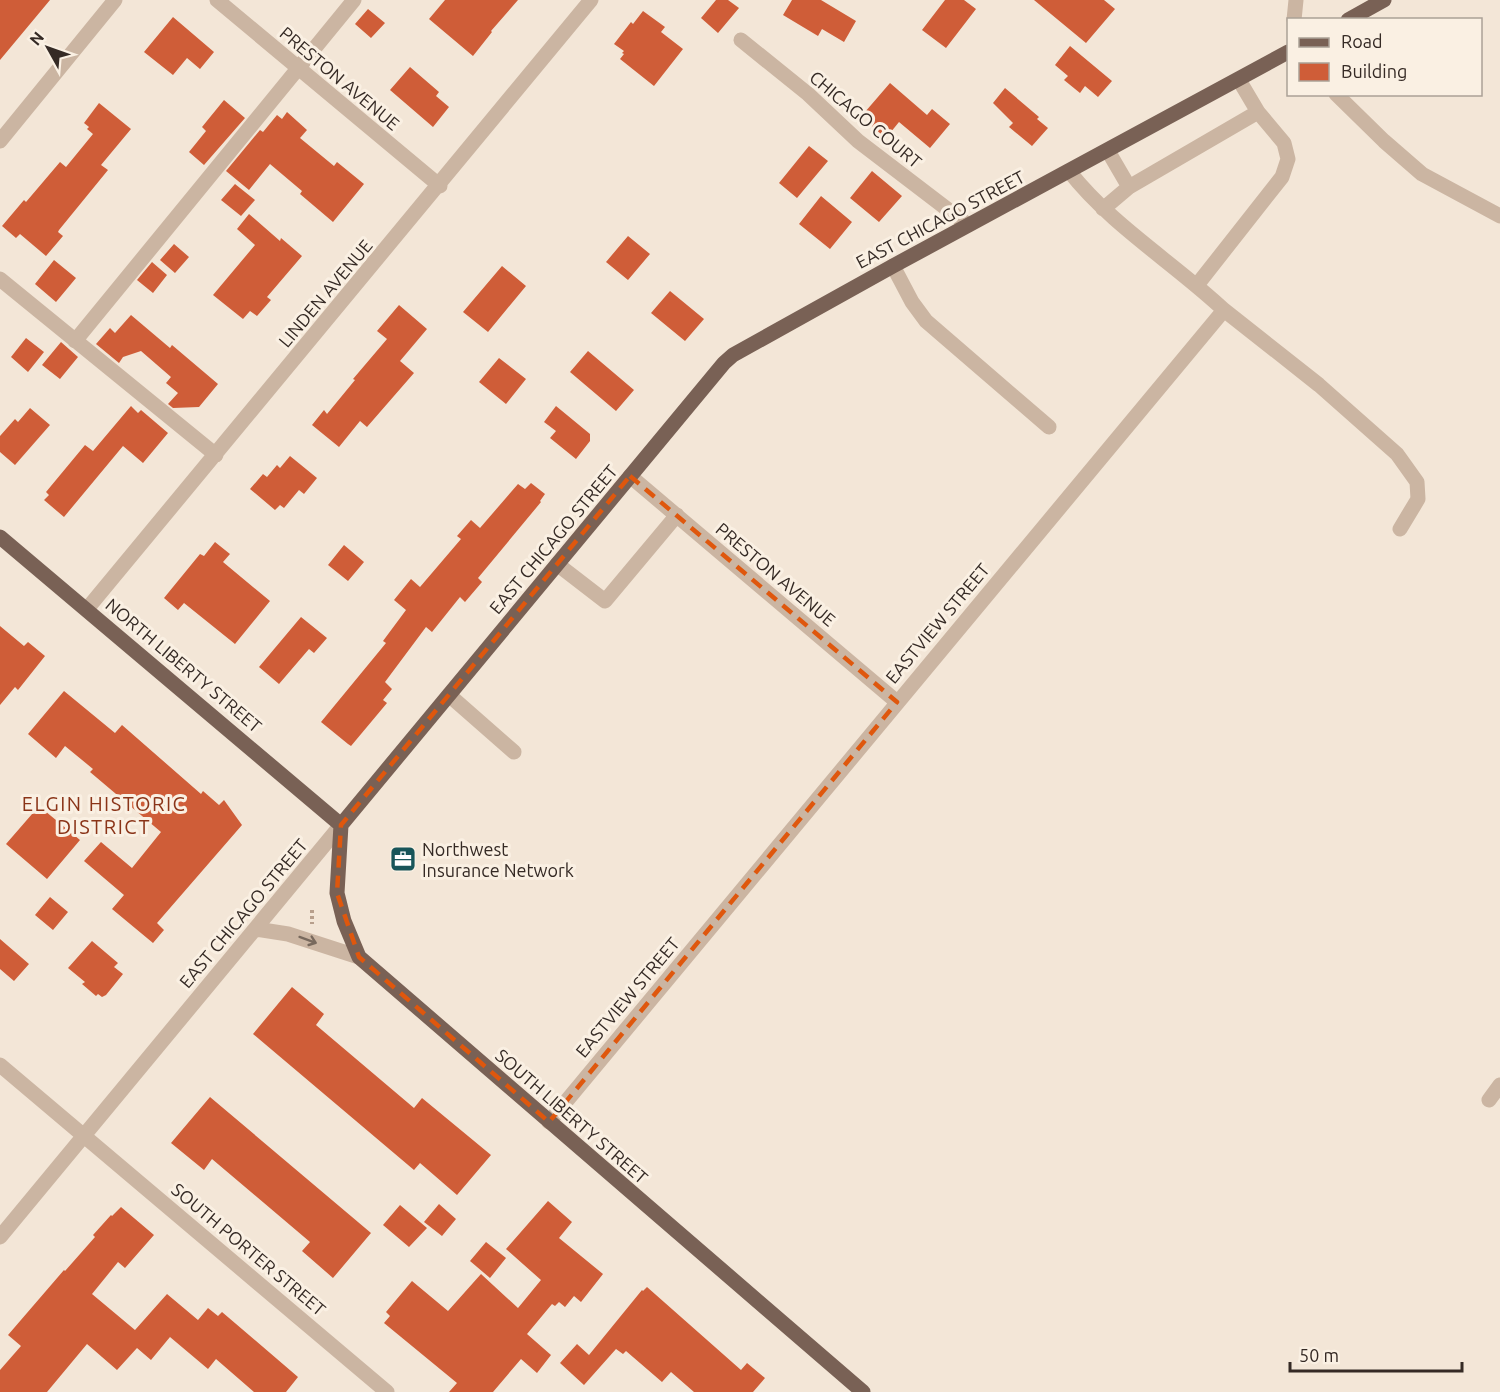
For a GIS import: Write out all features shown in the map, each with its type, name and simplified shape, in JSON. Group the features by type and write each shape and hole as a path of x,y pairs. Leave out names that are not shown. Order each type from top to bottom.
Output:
{"main road":[{"path":"1352,18 1384,0"},
{"name":"EAST CHICAGO STREET","path":"341,825 733,355 1287,53"},
{"name":"NORTH LIBERTY STREET","path":"0,537 341,825"},
{"name":"SOUTH LIBERTY STREET","path":"341,825 337,893 344,921 359,957 863,1392"}],"street":[{"path":"0,141 115,0"},
{"name":"PRESTON AVENUE","path":"217,0 440,186"},
{"path":"75,340 354,0"},
{"name":"LINDEN AVENUE","path":"87,609 440,186 591,0"},
{"path":"1294,18 1296,0"},
{"name":"CHICAGO COURT","path":"741,40 808,94 858,141 968,225"},
{"path":"1197,285 1282,177 1287,159 1284,143 1258,112 1239,80"},
{"path":"1338,96 1422,174 1500,216"},
{"path":"1103,209 1129,187 1258,112"},
{"path":"1108,151 1129,187"},
{"path":"1069,171 1103,209 1197,285 1224,310 1319,385 1397,454 1417,482 1418,499 1400,529"},
{"path":"893,266 912,302 926,321 1049,426"},
{"path":"0,279 216,455"},
{"name":"EASTVIEW STREET","path":"549,1122 1224,310"},
{"name":"PRESTON AVENUE","path":"630,476 897,702"},
{"path":"557,564 605,601 677,515"},
{"path":"449,694 514,752"},
{"name":"EAST CHICAGO STREET","path":"0,1237 341,825"},
{"path":"256,929 288,934 359,957"},
{"name":"SOUTH PORTER STREET","path":"0,1065 387,1392"},
{"path":"1489,1100 1500,1084"}],"highlighted area":[{"path":"630,476 897,702 549,1122 359,957 337,893 341,825"}],"building":[{"path":"0,0 50,0 0,60"},
{"path":"445,0 518,0 473,56 429,19"},
{"path":"716,0 728,0 739,8 718,33 701,18"},
{"path":"792,0 821,0 856,21 844,42 822,29 818,36 783,15"},
{"path":"945,0 964,0 976,9 946,48 922,30"},
{"path":"1034,0 1104,0 1115,9 1086,43"},
{"path":"368,9 385,23 371,38 355,24"},
{"path":"643,11 665,27 661,32 683,49 654,86 620,59 624,51 614,44"},
{"path":"173,17 214,52 200,69 187,58 173,75 144,52"},
{"path":"1070,46 1112,81 1098,97 1085,86 1080,93 1064,80 1068,76 1055,65"},
{"path":"410,67 439,92 436,96 449,107 433,127 390,90"},
{"path":"890,83 927,115 932,109 950,124 930,148 899,122 886,138 869,124 873,119 865,112"},
{"path":"1005,88 1039,117 1037,119 1048,128 1032,146 1009,127 1013,123 993,103"},
{"path":"224,100 245,118 204,165 189,152 206,131 202,127"},
{"path":"99,103 131,129 101,165 108,170 59,230 58,232 63,236 46,256 20,234 16,238 2,226 60,162 66,167 93,134 84,123"},
{"path":"287,112 307,130 300,138 334,166 337,162 364,184 333,222 300,194 302,191 270,164 249,190 226,171 260,130 263,132 277,115 282,119"},
{"path":"809,146 828,161 797,198 779,183"},
{"path":"872,171 902,196 879,222 850,198"},
{"path":"235,184 255,200 241,216 221,200"},
{"path":"821,196 852,222 830,249 799,224"},
{"path":"249,214 280,241 281,238 302,256 267,297 271,300 257,316 250,311 243,319 213,295 255,245 237,229"},
{"path":"628,236 650,254 628,280 606,262"},
{"path":"174,244 189,257 175,273 160,260"},
{"path":"54,260 76,278 56,302 35,284"},
{"path":"152,262 167,275 153,293 137,280"},
{"path":"502,266 526,286 488,332 463,312"},
{"path":"670,291 704,319 685,341 651,313"},
{"path":"399,305 427,329 400,361 414,373 367,427 360,421 339,447 312,425 324,410 327,414 387,339 377,331"},
{"path":"131,315 170,348 172,345 218,384 199,407 173,408 168,404 178,393 166,383 171,377 141,351 123,357 119,363 96,344 110,328 115,333"},
{"path":"26,338 44,352 28,372 11,357"},
{"path":"61,342 78,357 60,379 42,365"},
{"path":"588,351 634,390 616,411 570,372"},
{"path":"499,358 526,379 506,404 479,382"},
{"path":"131,406 138,413 141,410 168,433 143,463 123,446 64,517 44,500 49,495 46,492 85,445 93,451"},
{"path":"556,406 590,434 590,441 576,459 550,438 556,431 544,422"},
{"path":"30,408 50,425 15,465 0,452 0,436 15,419 18,422"},
{"path":"290,456 317,478 304,494 299,490 284,508 280,505 275,510 250,489 263,474 267,477 277,465 280,468"},
{"path":"531,483 545,494 541,502 478,578 482,582 465,602 460,597 432,632 426,627 385,682 392,689 383,700 387,703 351,746 348,744 321,722 386,643 383,641 406,610 394,600 411,579 420,587 461,539 457,536 471,520 480,528 518,484 525,489"},
{"path":"215,542 230,554 223,562 270,601 235,644 184,603 178,610 164,598 200,554 204,556"},
{"path":"344,545 364,562 348,581 328,565"},
{"path":"301,617 327,638 314,653 309,649 279,684 259,667"},
{"path":"0,626 24,646 28,642 45,656 18,690 15,687 0,705"},
{"path":"64,691 115,733 122,725 201,794 203,791 219,805 224,800 242,825 157,923 164,930 153,943 112,909 124,895 84,861 101,842 132,868 161,832 90,772 93,769 65,746 56,758 28,734"},
{"path":"39,806 80,840 47,879 6,844"},
{"path":"50,897 68,912 53,930 35,915"},
{"path":"0,939 29,964 14,981 0,969"},
{"path":"92,941 118,963 114,967 123,974 102,997 98,994 96,996 82,984 85,982 68,968"},
{"path":"292,987 324,1014 316,1025 414,1108 422,1098 491,1155 457,1195 420,1163 414,1170 253,1034"},
{"path":"210,1097 371,1233 333,1278 302,1251 310,1242 212,1159 204,1170 171,1143"},
{"path":"548,1201 572,1222 559,1238 603,1274 581,1302 574,1296 565,1307 559,1302 555,1306 552,1304 527,1334 551,1355 537,1373 521,1359 493,1392 449,1392 457,1383 384,1323 390,1316 386,1312 412,1281 448,1311 481,1274 518,1308 541,1280 506,1249"},
{"path":"439,1204 456,1219 442,1236 424,1222"},
{"path":"400,1205 427,1228 409,1247 383,1225"},
{"path":"121,1207 154,1235 125,1268 118,1262 92,1294 135,1330 167,1294 198,1320 208,1308 218,1316 222,1312 298,1377 286,1392 254,1392 216,1359 208,1369 170,1337 151,1360 137,1348 117,1370 87,1344 47,1392 0,1392 0,1370 21,1346 8,1335 95,1237 93,1235"},
{"path":"486,1242 506,1258 490,1278 470,1261"},
{"path":"647,1287 741,1370 747,1363 765,1378 753,1392 694,1392 671,1372 662,1382 626,1351 623,1354 616,1349 584,1385 560,1363 577,1344 589,1355 642,1290"}],"place":[{"name":"Northwest Insurance Network","path":"403,859"}],"district":[{"name":"ELGIN HISTORIC DISTRICT","path":"104,814"}]}
